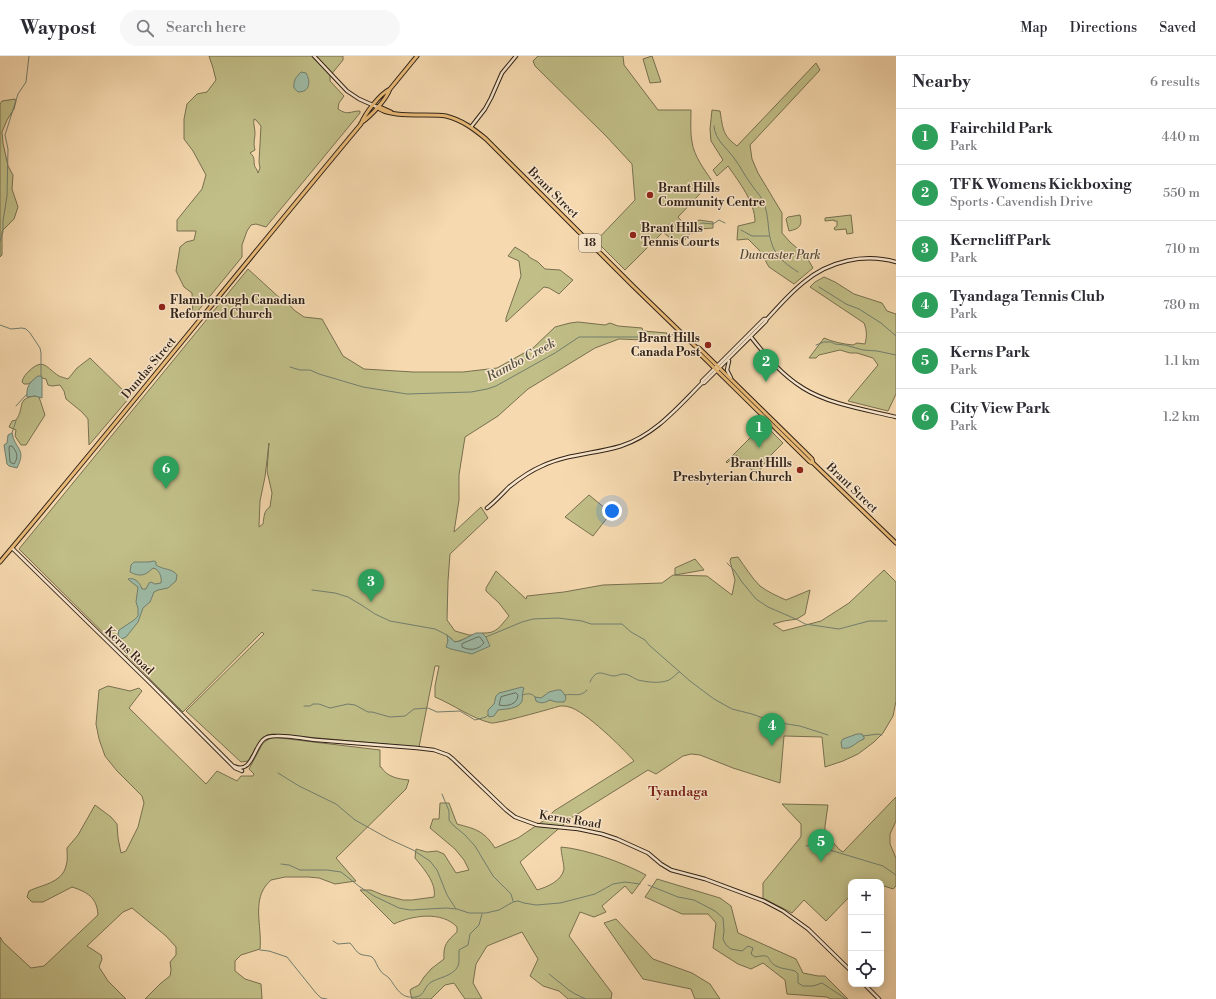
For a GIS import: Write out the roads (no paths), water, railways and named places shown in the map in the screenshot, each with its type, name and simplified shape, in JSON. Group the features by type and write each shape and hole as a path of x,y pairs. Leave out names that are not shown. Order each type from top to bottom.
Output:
{"main road":[{"name":"Dundas Street","path":"0,562 418,56"},
{"name":"Dundas Street","path":"361,124 363,118 373,105 385,92 390,89"},
{"name":"Brant Street","path":"377,107 388,110 392,113 406,115 439,115 454,118 471,127 490,143 696,347 697,351 732,380 812,459 813,463"},
{"name":"Brant Street","path":"717,368 810,462 813,463 896,542"}],"street":[{"path":"314,56 347,91 359,99 377,107"},
{"path":"471,127 485,109 502,73 516,56"},
{"path":"717,368 730,359 804,282 828,267 860,258 883,259 896,262"},
{"path":"487,508 525,475 542,466 567,458 622,445 640,438 659,425 764,319 767,319"},
{"path":"751,337 764,354 791,381 803,389 830,401 896,417"},
{"path":"730,359 727,364 727,370 732,380"},
{"name":"Kerns Road","path":"12,548 234,766 242,770 250,761 262,741 269,736 417,748 443,752 453,759 515,817 537,825 578,829 617,839 648,854 671,870 705,880 764,902 783,911 808,929 848,968"},
{"path":"867,987 879,999"}],"water":[{"path":"301,72 306,73 309,83 305,90 298,92 294,88 294,81"},
{"path":"38,376 41,376 42,378 42,398 35,396 27,397 29,385"},
{"path":"12,433 13,439 21,453 17,468 7,464 4,445 7,443 8,435"},
{"path":"154,561 159,567 175,573 177,575 176,581 168,588 154,592 150,602 143,608 138,622 126,637 121,639 118,635 119,630 138,616 136,602 138,587 128,579 137,581 142,589 146,589 151,582 155,584 161,583 159,572 156,569 153,568 147,573 137,575 130,572 131,565 134,562"},
{"path":"476,633 482,633 486,637 490,646 472,654 446,647 448,641 447,635 455,642"},
{"path":"522,687 524,688 522,701 518,706 498,710 494,716 489,717 488,710 494,704 496,696 499,693"},
{"path":"561,690 565,695 566,699 564,702 550,700 541,703 536,701 535,697 541,698 549,692"},
{"path":"857,734 862,734 864,739 851,747 842,748 841,742 843,739"}],"waterway":[{"path":"0,241 3,232 3,221 7,196 8,149 5,135 18,94 26,82 29,56"},
{"name":"Rambo Creek","path":"714,126 716,135 761,197 767,213 770,239 776,252 784,262 798,272"},
{"path":"660,225 663,227 670,224 683,229 690,229 702,223 713,224 719,220 725,223"},
{"path":"741,230 752,236 769,236"},
{"name":"Rambo Creek","path":"819,287 846,304 859,309 881,323 896,336"},
{"path":"0,325 11,329 26,329 30,333 40,348 41,376"},
{"name":"Rambo Creek","path":"290,367 300,370 310,370 363,387 407,394 471,392 496,386 555,353 579,337 641,337 673,335"},
{"path":"816,345 824,342 831,342 863,350 896,355"},
{"path":"16,406 27,394"},
{"path":"12,433 16,421"},
{"path":"727,563 756,599 768,607 805,624 839,629 869,621 887,621"},
{"path":"312,590 335,593 348,597 375,614 390,621 435,629 447,635"},
{"path":"486,637 533,619 558,618 582,621 591,624 622,624 631,632 645,640 690,681 714,699 732,709 774,722 800,726 828,735"},
{"path":"590,682 598,673 614,676 625,674 638,680 662,682 669,680 679,672"},
{"path":"565,695 579,695 587,690"},
{"path":"522,695 530,694 535,697"},
{"path":"304,706 319,704 330,708 348,704 355,705 368,712 390,717 405,716 414,709 428,708 437,712 460,711 475,720 488,715"},
{"path":"863,736 878,734 882,735"},
{"path":"278,773 299,786 336,804 355,820 389,839 413,850 430,861 437,870 447,895 456,909"},
{"path":"442,794 449,811 449,820 475,846 493,876 511,894 513,901"},
{"path":"806,846 813,845 883,866 896,875"},
{"path":"281,864 289,865 300,870 327,870 341,872 374,896 399,908 410,910 446,908 457,909 469,913 486,913 499,910 513,902 518,901 536,905 560,903 595,894 613,884 625,882 640,884"},
{"path":"648,885 678,897 694,900 715,911 723,918 723,939 726,945 731,949 742,951 748,946 753,948 751,954 755,957 765,956 776,966 795,971 798,974 798,983 803,986 813,986 822,983 846,999"},
{"path":"333,941 338,944 350,943 356,951 362,955 372,957 381,971 403,995 416,997 419,996 430,983 453,972 456,969 459,962 459,950 468,945 470,934 479,925 482,914"},
{"path":"260,950 269,951 287,957 316,993 321,998 327,999"},
{"path":"549,974 569,990 586,999"}],"place":[{"name":"Brant Hills Community Centre","path":"650,195"},
{"name":"Brant Hills Tennis Courts","path":"633,235"},
{"name":"Flamborough Canadian Reformed Church","path":"162,307"},
{"name":"Brant Hills Canada Post","path":"708,345"},
{"name":"TFK Womens Kickboxing","path":"766,382"},
{"name":"Fairchild Park","path":"759,448"},
{"name":"Brant Hills Presbyterian Church","path":"800,470"},
{"name":"City View Park","path":"166,489"},
{"name":"Kerncliff Park","path":"371,602"},
{"name":"Tyandaga Tennis Club","path":"772,746"},
{"name":"Kerns Park","path":"821,862"}],"district":[{"name":"Tyandaga","path":"678,792"}],"park label":[{"name":"Duncaster Park","path":"780,255"}]}
